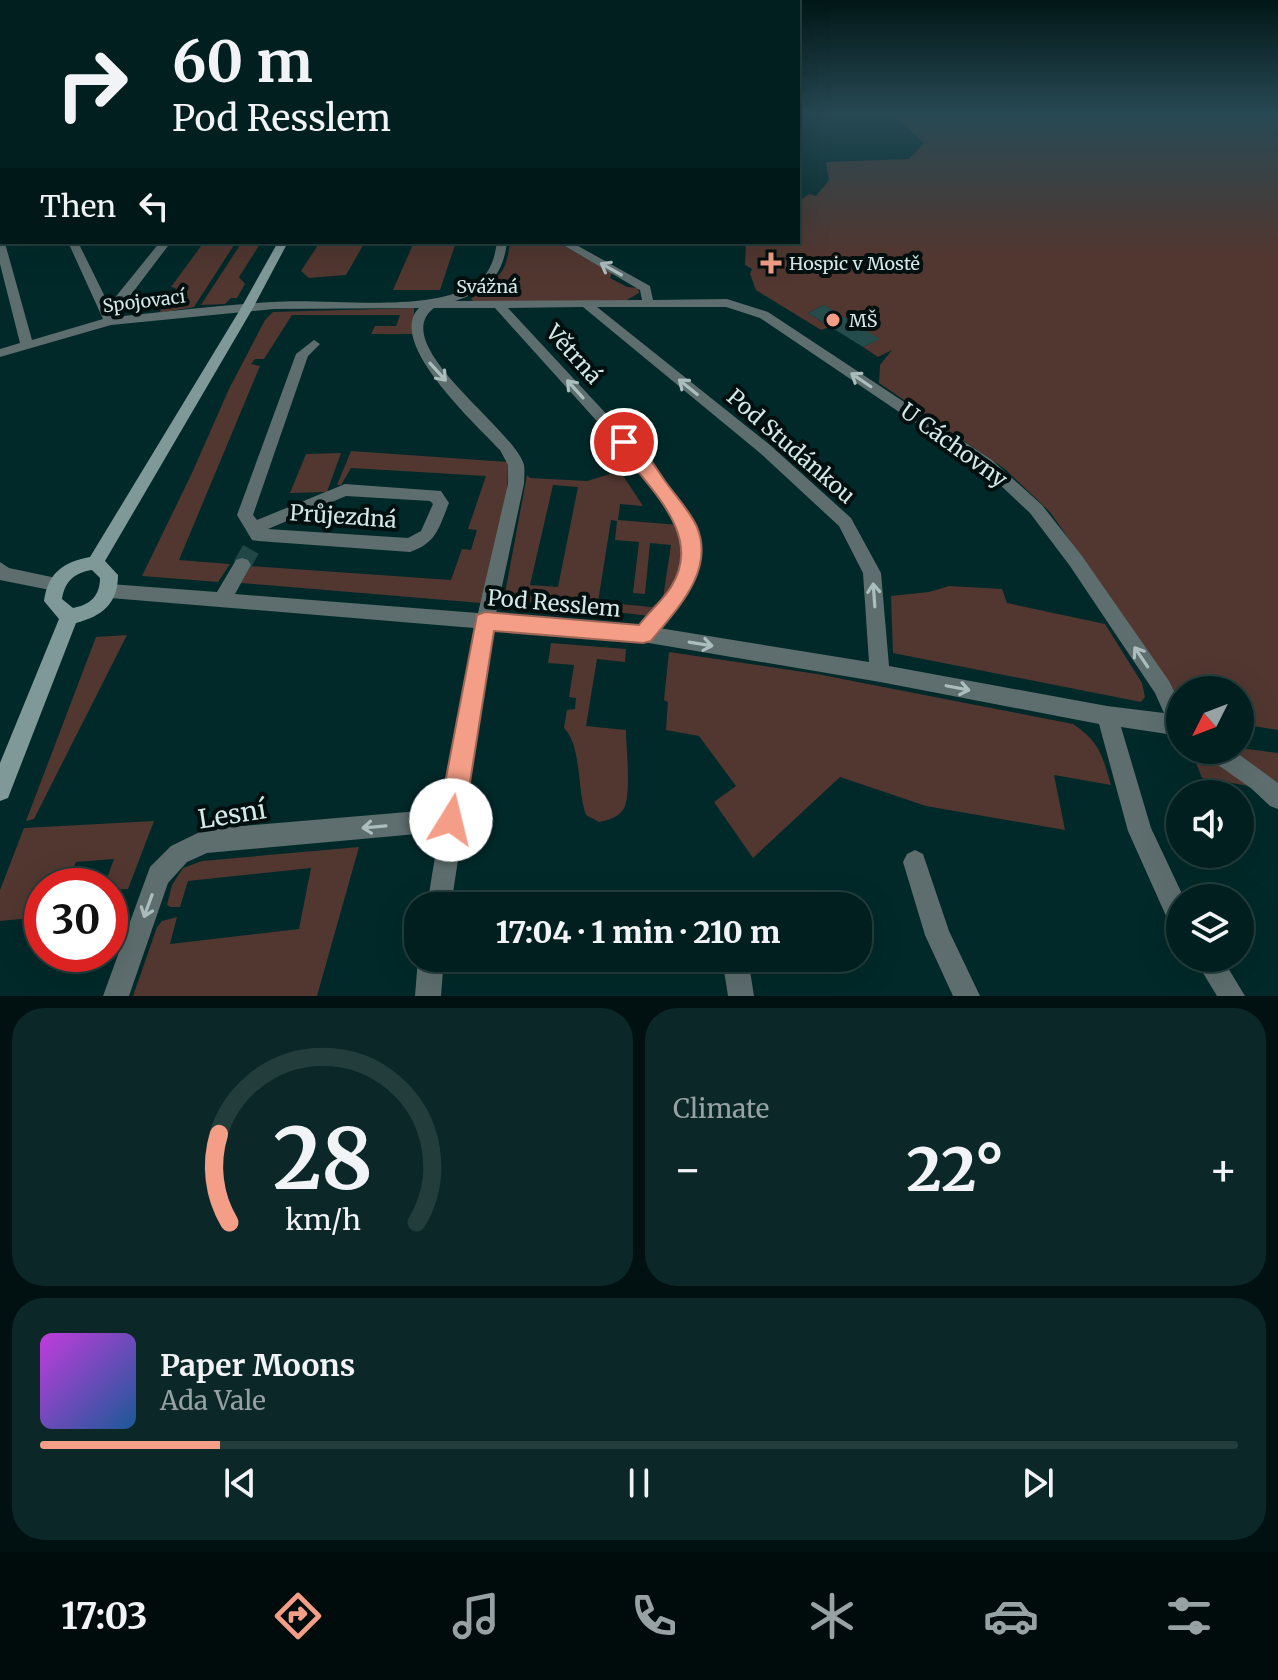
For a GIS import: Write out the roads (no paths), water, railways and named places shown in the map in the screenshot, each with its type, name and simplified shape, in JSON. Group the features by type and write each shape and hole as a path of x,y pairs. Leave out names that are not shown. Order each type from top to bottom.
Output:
{"street":[{"path":"2,244 27,345"},
{"path":"74,244 108,318"},
{"path":"108,318 164,244"},
{"path":"95,563 282,244"},
{"path":"441,892 485,621 516,484 516,465 505,447 429,362 421,349 419,314 429,304 485,283 499,265 502,244"},
{"path":"567,244 646,288 648,304"},
{"path":"96,291 136,279"},
{"name":"Svážná","path":"247,308 274,305 727,303"},
{"name":"U Cáchovny","path":"727,303 764,315 987,464 1036,509 1076,561 1153,675 1166,700"},
{"name":"Větrná","path":"498,304 645,465 688,528 693,558 680,591 643,634"},
{"name":"Pod Studánkou","path":"586,304 765,449 845,522 872,573 880,673"},
{"name":"Spojovací","path":"0,353 108,318 247,308"},
{"path":"255,535 245,515 302,354 314,344"},
{"name":"Průjezdná","path":"345,490 435,495 441,503 427,535 410,545 255,535 345,490"},
{"path":"95,563 109,575 110,591 100,606 86,614 69,617 53,601 55,584 60,576 77,565 95,563"},
{"path":"222,600 242,565"},
{"path":"1,577 55,584"},
{"name":"Pod Resslem","path":"110,591 643,634 1166,724"},
{"path":"0,790 69,617"},
{"path":"1107,716 1140,831 1166,888"},
{"path":"1233,764 1278,798"},
{"name":"Lesní","path":"116,996 159,876 179,854 206,841 451,820"},
{"path":"915,862 938,935 967,996"},
{"path":"428,996 430,972"},
{"path":"737,972 741,996"},
{"path":"1216,972 1232,996"}],"tunnel":[{"path":"242,565 254,544"}],"place":[{"name":"Hospic v Mostě","path":"771,263"},
{"name":"MŠ","path":"833,320"}]}
